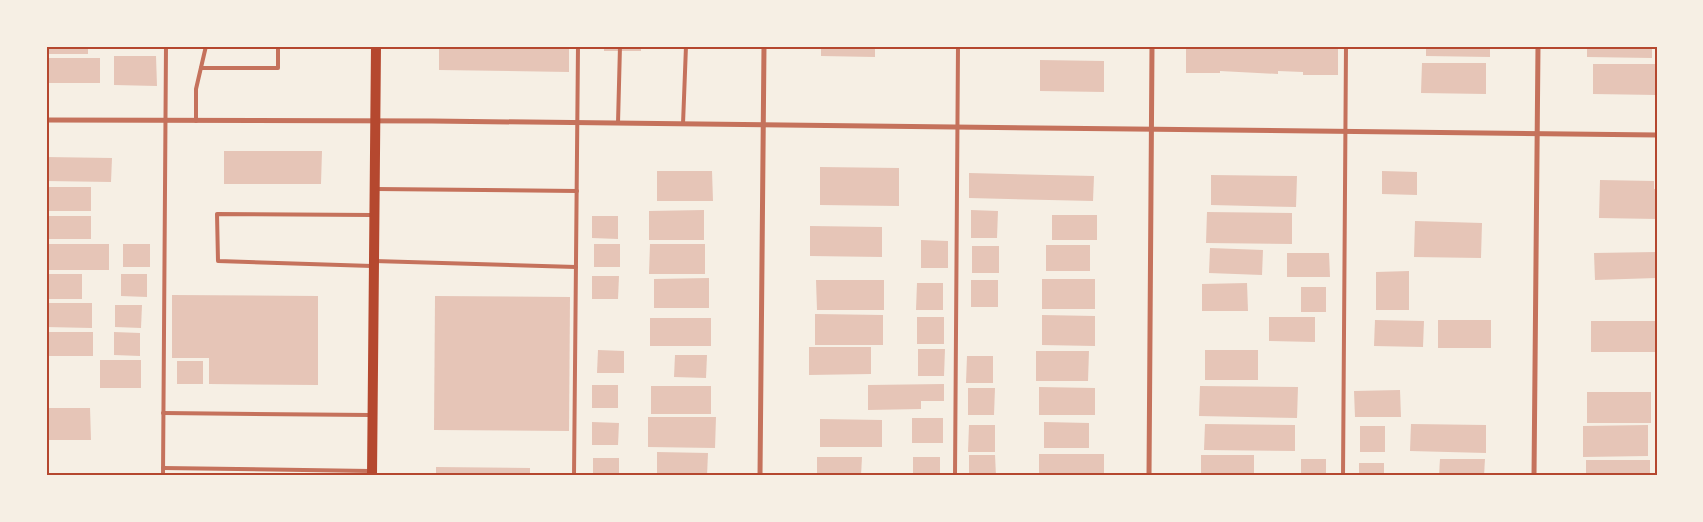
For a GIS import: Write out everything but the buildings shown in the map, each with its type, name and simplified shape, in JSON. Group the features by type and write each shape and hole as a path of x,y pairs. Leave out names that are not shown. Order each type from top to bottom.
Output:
{"main road":[{"path":"372,473 376,46"}],"street":[{"path":"760,476 764,46"},
{"path":"1149,476 1152,46"},
{"path":"1534,476 1538,46"},
{"path":"46,120 618,123 1657,135"}],"lane":[{"path":"163,476 166,46"},
{"path":"196,121 196,89 206,46"},
{"path":"201,68 278,68 278,46"},
{"path":"574,476 578,46"},
{"path":"618,123 620,46"},
{"path":"683,124 686,46"},
{"path":"955,476 958,46"},
{"path":"1342,476 1346,46"},
{"path":"375,189 577,191"},
{"path":"374,215 217,214 218,261 576,267"},
{"path":"163,413 373,415"},
{"path":"163,468 372,473"}]}
